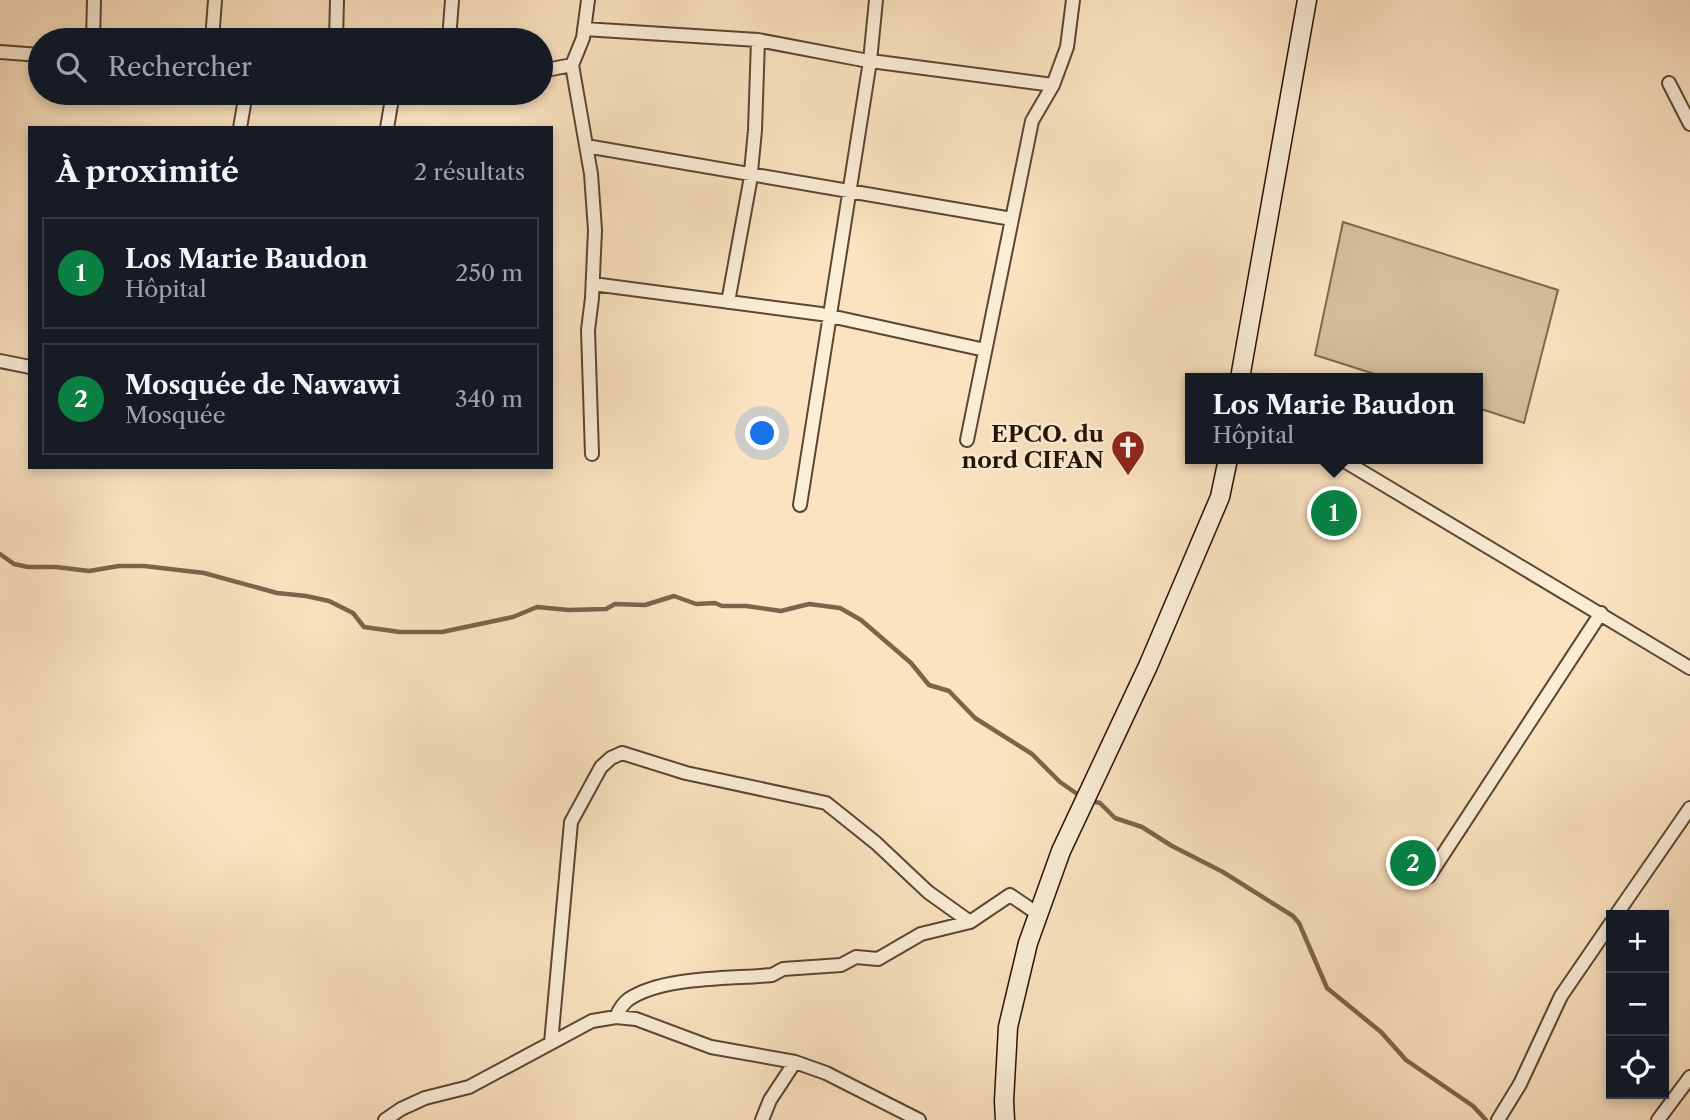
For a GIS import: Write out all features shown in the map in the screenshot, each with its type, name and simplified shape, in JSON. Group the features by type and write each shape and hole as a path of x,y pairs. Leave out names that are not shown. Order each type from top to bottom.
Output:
{"street":[{"path":"93,28 94,0"},
{"path":"213,28 215,0"},
{"path":"337,0 337,28"},
{"path":"450,28 452,0"},
{"path":"588,0 583,38 572,65 591,174 595,230 588,330 592,454"},
{"path":"800,505 870,61 876,0"},
{"path":"967,440 1032,121 1053,85 1067,47 1073,0"},
{"path":"1241,373 1307,0"},
{"path":"584,29 758,40 870,61 1053,85"},
{"path":"728,302 750,174 755,130 758,40"},
{"path":"0,52 28,54"},
{"path":"553,69 572,65"},
{"path":"1669,83 1690,124"},
{"path":"240,126 245,105"},
{"path":"387,126 391,105"},
{"path":"586,146 1012,219"},
{"path":"593,284 830,316 985,350"},
{"path":"0,361 28,367"},
{"path":"1005,1120 1003,1101 1008,1027 1028,943 1061,851 1148,666 1220,497 1227,464"},
{"path":"1349,464 1690,667"},
{"path":"1429,876 1601,613"},
{"path":"551,1043 571,822 601,767 622,753 687,773 826,803 876,843 928,892 971,922"},
{"path":"1619,910 1690,808"},
{"path":"616,1017 629,999 657,987 772,975 783,969 841,965 856,957 878,959 921,934 971,922 1010,895 1038,914"},
{"path":"1498,1120 1520,1084 1561,996 1606,930"},
{"path":"385,1120 425,1098 470,1087 592,1021 616,1017 636,1019 711,1047 795,1062 826,1073 919,1120"},
{"path":"762,1120 770,1100 795,1062"},
{"path":"1658,1120 1690,1077"}],"shaded area":[{"path":"1343,222 1558,290 1524,423 1483,410 1483,373 1371,373 1315,355"}],"waterway":[{"path":"0,554 14,564 28,567 89,571 119,566 144,566 204,573 277,593 329,601 353,613 364,627 400,632 442,632 513,617 537,607 606,609 615,604 645,605 674,596 696,604 715,603 722,606 781,611 809,604 840,608 861,620 911,663 929,685 949,691 975,718 1032,754 1060,782 1083,798"},
{"path":"1091,801 1100,803 1115,818 1142,827 1223,872 1293,916 1299,923 1327,988 1381,1032 1406,1060 1473,1106 1486,1120"}],"place":[{"name":"EPCO. du nord CIFAN","path":"1128,477"},
{"name":"Los Marie Baudon","path":"1334,513"},
{"name":"Mosquée de Nawawi","path":"1413,863"}]}
